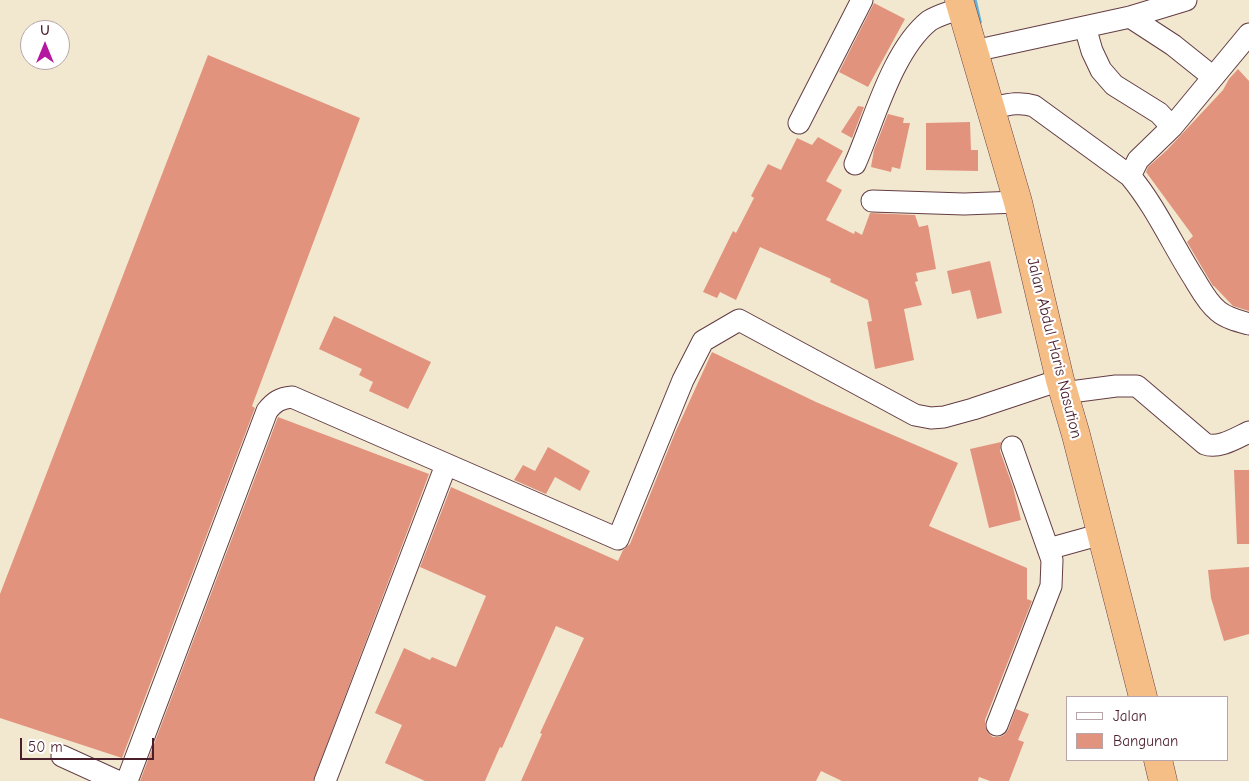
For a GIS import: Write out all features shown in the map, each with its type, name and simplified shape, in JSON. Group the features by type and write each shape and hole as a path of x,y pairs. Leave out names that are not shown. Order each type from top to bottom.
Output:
{"highway":[{"name":"Jalan Abdul Haris Nasution","path":"960,4 1018,202 1062,387 1102,534 1143,696"},
{"path":"1158,761 1163,781"}],"street":[{"path":"799,123 862,0"},
{"path":"974,51 1130,17 1186,0"},
{"path":"855,164 885,88 912,38 931,20 960,4"},
{"path":"1130,17 1173,45 1214,77"},
{"path":"1085,27 1092,51 1101,70 1114,85 1159,113 1172,127"},
{"path":"1130,176 1138,160 1172,127 1249,34"},
{"path":"991,108 1017,103 1034,106 1130,176 1142,190 1186,266 1211,303 1228,318 1249,324"},
{"path":"872,201 964,204 1018,202"},
{"path":"127,781 267,411 273,403 282,398 292,397 618,539 683,380 703,341 738,320 915,415 931,418 944,417 1062,387 1137,386 1208,446 1228,442 1249,432"},
{"path":"997,725 1051,586 1052,560 1012,447"},
{"path":"325,781 446,465"},
{"path":"1048,549 1102,534"},
{"path":"62,756 116,781"}],"building":[{"path":"874,3 905,19 868,87 839,72"},
{"path":"208,55 360,118 252,406 255,408 122,758 0,718 0,594"},
{"path":"1238,69 1249,81 1249,311 1233,306 1213,286 1187,242 1193,236 1146,172 1148,167 1167,150 1223,90 1229,79"},
{"path":"858,106 864,107 852,138 841,132"},
{"path":"888,114 904,118 903,123 910,123 900,169 892,167 891,172 871,167 874,150"},
{"path":"970,122 971,150 978,150 978,171 926,170 926,123"},
{"path":"818,137 843,151 826,181 842,190 826,220 854,234 855,231 862,235 870,213 915,215 919,227 928,225 936,269 916,273 918,281 915,282 922,305 904,309 914,360 875,369 867,322 872,321 868,300 830,282 831,279 760,247 736,300 720,292 717,298 703,292 733,231 736,233 754,198 751,196 768,164 781,170 797,138 812,145"},
{"path":"990,261 1002,313 977,319 970,290 952,294 947,271"},
{"path":"334,316 431,362 408,409 369,391 373,382 359,375 362,369 319,349"},
{"path":"712,352 816,402 958,463 929,526 1027,568 1027,599 1032,601 985,720 988,733 993,737 999,737 1008,730 1016,709 1029,714 1018,740 1024,742 1009,781 990,781 979,777 978,781 842,781 821,771 816,781 521,781 542,734 540,733 584,638 556,626 502,748 500,747 485,781 425,781 385,763 402,725 375,713 404,648 430,660 432,657 456,667 486,596 420,567 451,487 618,561 623,550 630,544 675,433"},
{"path":"278,417 429,474 313,781 140,781"},
{"path":"1001,442 1000,451 1013,487 1021,520 989,528 970,449"},
{"path":"548,447 590,471 580,491 555,477 546,494 514,480 523,465 535,471"},
{"path":"1234,470 1249,470 1249,544 1237,544"},
{"path":"1249,567 1249,634 1224,641 1211,598 1208,570"}],"waterway":[{"path":"974,0 979,22"}]}
